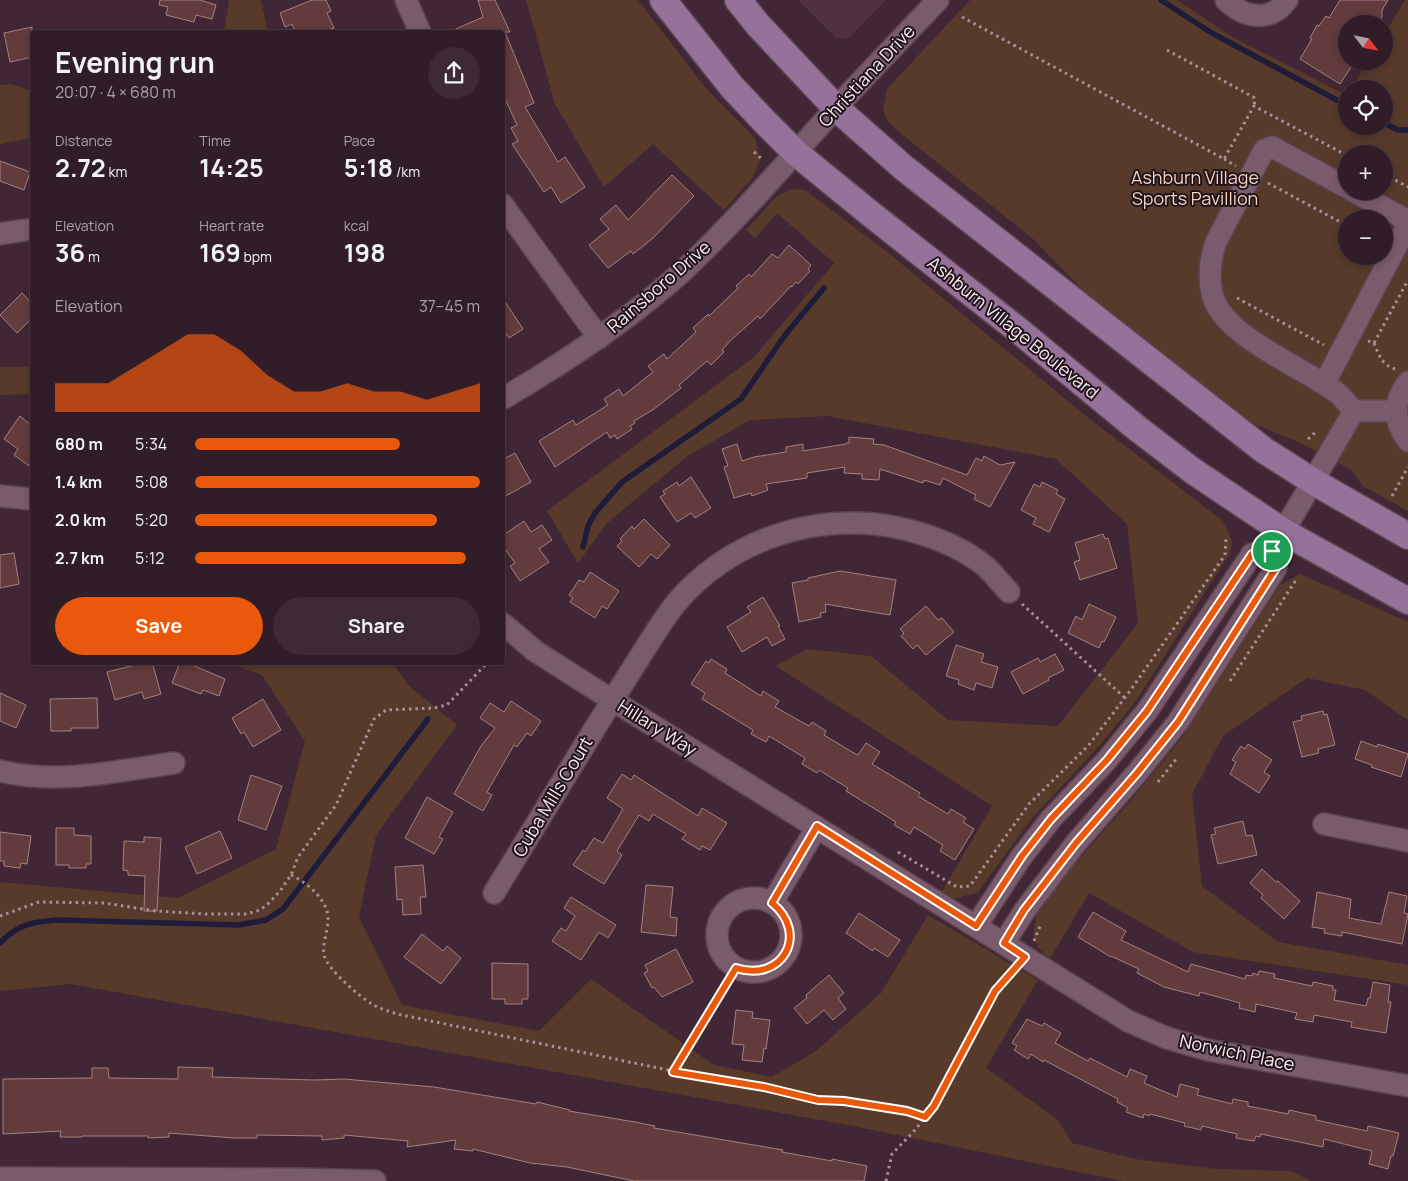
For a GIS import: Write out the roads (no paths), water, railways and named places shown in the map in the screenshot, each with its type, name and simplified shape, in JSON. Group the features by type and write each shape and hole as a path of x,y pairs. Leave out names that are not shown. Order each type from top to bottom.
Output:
{"main road":[{"name":"Ashburn Village Boulevard","path":"664,0 732,86 796,153 1018,330 1142,433 1193,471 1278,542 1408,601"},
{"path":"738,0 758,26 836,108 904,168 1265,451 1314,482 1408,536"}],"street":[{"path":"406,0 419,30"},
{"name":"Christiana Drive","path":"796,153 938,0"},
{"path":"1226,0 1240,12 1256,16 1273,12 1288,0"},
{"path":"1338,183 1272,147 1264,150 1212,253 1210,279 1215,302 1226,318 1242,335 1324,384 1338,394 1354,411 1396,410"},
{"name":"Rainsboro Drive","path":"505,397 554,369 600,338 683,270 727,227 796,153"},
{"path":"1324,384 1404,230 1405,223 1401,217 1370,200"},
{"path":"505,208 600,338"},
{"path":"0,234 30,229"},
{"path":"1401,380 1401,392 1396,417 1400,430 1408,441"},
{"path":"1004,943 1024,910 1076,843 1137,773 1178,722 1276,568 1278,542 1354,411"},
{"path":"0,496 30,499"},
{"name":"Cuba Mills Court","path":"494,894 612,700 667,615 687,591 710,570 736,553 779,534 809,526 840,522 870,523 901,528 931,537 959,550 985,567 1009,592"},
{"path":"976,926 1022,856 1051,819 1107,760 1147,711 1252,554 1278,542"},
{"name":"Hillary Way","path":"505,626 535,651 976,926"},
{"path":"0,771 27,776 65,777 174,763"},
{"path":"1324,824 1408,841"},
{"path":"772,903 817,826"},
{"path":"756,898 772,903 782,911 788,922 790,934 786,953 773,967 761,971 748,972 736,968 720,951 717,940 721,917 738,902 756,898"},
{"name":"Norwich Place","path":"976,926 1128,1021 1167,1038 1208,1050 1408,1086"},
{"path":"0,1178 375,1181"}],"waterway":[{"path":"1161,0 1210,32 1338,101"},
{"path":"1393,128 1398,130 1408,130"},
{"path":"583,547 588,526 595,513 622,482 741,399 785,335 824,288"},
{"path":"0,943 13,932 26,925 57,920 239,925 266,920 283,909 428,719"}],"park label":[{"name":"Ashburn Village Sports Pavillion","path":"1195,188"}]}
